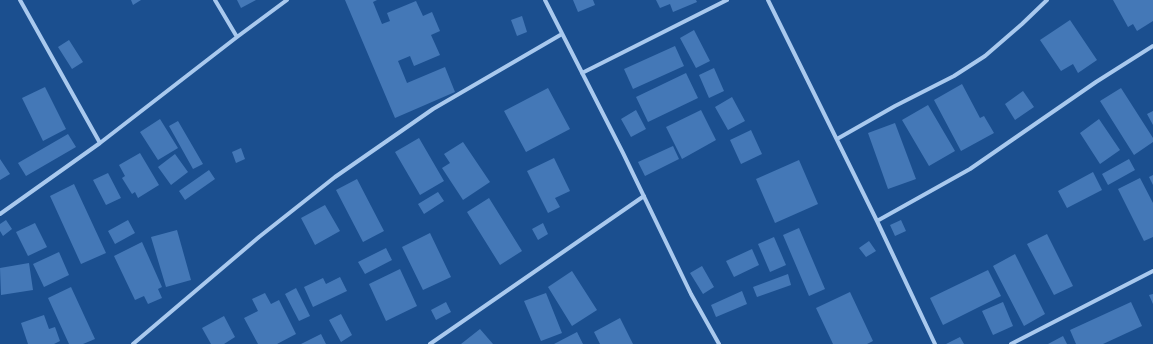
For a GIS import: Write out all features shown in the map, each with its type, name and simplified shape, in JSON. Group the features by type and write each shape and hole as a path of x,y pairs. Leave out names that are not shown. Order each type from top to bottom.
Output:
{"street":[{"path":"20,0 100,143"},
{"path":"215,0 237,37"},
{"path":"0,214 100,143 287,0"},
{"path":"545,0 644,196 691,294 719,344"},
{"path":"582,73 727,0"},
{"path":"768,0 877,221 935,344"},
{"path":"836,139 954,76 985,56 1047,0"},
{"path":"133,344 259,237 335,177 433,109 562,34"},
{"path":"877,221 970,169 1096,82 1153,46"},
{"path":"430,344 644,196"},
{"path":"1011,344 1153,271"}],"building":[{"path":"131,0 141,0 133,5"},
{"path":"237,0 256,0 241,8"},
{"path":"345,0 377,0 373,2 382,24 390,21 387,13 416,1 423,16 432,12 440,31 431,35 440,55 414,66 410,56 398,61 407,83 445,67 455,92 395,118"},
{"path":"573,0 593,0 595,5 578,12"},
{"path":"656,0 696,0 697,2 673,12 670,4 660,8"},
{"path":"1113,0 1153,0 1153,21 1137,31 1133,24 1128,27"},
{"path":"522,16 527,32 517,36 511,20"},
{"path":"1070,20 1097,60 1078,73 1073,64 1061,71 1040,40"},
{"path":"694,30 710,61 696,68 680,38"},
{"path":"69,40 83,62 72,69 58,47"},
{"path":"675,46 684,66 633,89 624,69"},
{"path":"714,68 724,91 709,98 699,75"},
{"path":"686,73 698,98 648,122 636,97"},
{"path":"962,84 980,118 984,116 994,133 961,151 934,100"},
{"path":"45,87 66,129 43,141 22,98"},
{"path":"548,88 570,129 526,152 504,111"},
{"path":"1121,88 1153,138 1153,142 1134,155 1100,101"},
{"path":"1023,91 1034,107 1015,120 1005,104"},
{"path":"732,97 745,121 728,130 715,107"},
{"path":"928,105 955,151 929,166 902,120"},
{"path":"636,110 646,129 631,137 621,119"},
{"path":"701,110 716,140 682,159 666,127"},
{"path":"1153,111 1153,125 1147,114"},
{"path":"160,119 178,148 158,160 140,132"},
{"path":"1099,119 1120,150 1100,164 1080,133"},
{"path":"178,121 203,164 193,169 169,126"},
{"path":"895,123 916,179 888,189 868,133"},
{"path":"751,130 762,154 741,164 730,140"},
{"path":"68,134 76,147 26,176 18,163"},
{"path":"419,138 444,181 420,195 395,152"},
{"path":"463,142 490,182 463,200 442,168 450,163 444,154"},
{"path":"673,146 679,159 645,176 638,162"},
{"path":"241,148 245,159 236,163 232,152"},
{"path":"140,153 159,185 138,198 135,192 132,194 122,178 125,176 119,165"},
{"path":"175,154 188,172 171,185 158,167"},
{"path":"554,158 570,191 555,198 560,207 548,213 527,171"},
{"path":"0,159 10,174 0,180"},
{"path":"1129,159 1135,170 1108,185 1102,174"},
{"path":"799,160 818,204 775,223 756,179"},
{"path":"209,170 215,179 185,200 179,191"},
{"path":"1093,172 1102,190 1067,208 1058,191"},
{"path":"108,173 121,198 106,205 93,180"},
{"path":"1153,175 1153,185 1149,177"},
{"path":"1140,178 1153,203 1153,237 1144,241 1118,189"},
{"path":"357,179 384,231 363,242 336,190"},
{"path":"74,184 106,253 81,264 50,196"},
{"path":"438,192 444,201 424,214 418,204"},
{"path":"489,198 522,251 500,265 467,212"},
{"path":"325,205 340,231 315,245 301,218"},
{"path":"6,220 12,229 3,236 0,231 0,224"},
{"path":"128,220 135,233 115,244 108,231"},
{"path":"901,220 906,231 895,236 890,225"},
{"path":"35,223 47,247 28,256 16,232"},
{"path":"543,223 548,234 538,240 532,229"},
{"path":"799,228 825,289 809,296 783,235"},
{"path":"177,230 191,280 166,287 151,237"},
{"path":"430,233 451,277 423,290 402,247"},
{"path":"1047,234 1073,286 1054,295 1027,244"},
{"path":"774,237 786,265 770,272 758,244"},
{"path":"869,241 876,251 866,257 859,248"},
{"path":"142,242 162,287 158,289 162,298 148,304 144,296 135,300 114,256"},
{"path":"386,248 392,260 365,274 358,262"},
{"path":"752,249 759,265 734,277 726,261"},
{"path":"59,252 69,275 44,287 33,264"},
{"path":"1015,254 1045,314 1024,326 993,266"},
{"path":"29,263 33,290 1,295 0,268"},
{"path":"702,266 714,287 703,294 690,273"},
{"path":"400,269 417,306 386,321 369,284"},
{"path":"988,270 1001,296 943,325 930,298"},
{"path":"572,271 597,310 572,326 548,287"},
{"path":"788,274 791,285 757,297 753,287"},
{"path":"340,277 347,291 313,307 304,287 323,278 326,284"},
{"path":"71,287 95,339 83,344 69,344 48,298"},
{"path":"296,288 310,316 299,321 285,294"},
{"path":"742,291 747,304 716,317 711,305"},
{"path":"850,292 873,341 867,344 833,344 816,308"},
{"path":"265,293 271,304 279,300 296,334 277,344 258,344 244,318 258,311 252,299"},
{"path":"546,293 562,333 541,341 524,301"},
{"path":"1153,294 1153,304 1149,295"},
{"path":"446,302 451,312 436,320 431,310"},
{"path":"1003,302 1013,326 993,335 982,311"},
{"path":"1131,302 1142,326 1103,344 1076,344 1070,330"},
{"path":"341,314 352,335 341,342 329,320"},
{"path":"44,315 49,329 55,327 60,341 54,344 28,344 21,323"},
{"path":"224,316 235,337 224,344 211,344 202,328"},
{"path":"620,318 633,344 600,344 594,332"},
{"path":"480,329 493,344 461,344"},
{"path":"577,332 583,344 554,344"},
{"path":"321,334 326,344 301,344"},
{"path":"1063,336 1067,344 1048,344"},
{"path":"960,337 964,344 946,344"}]}
